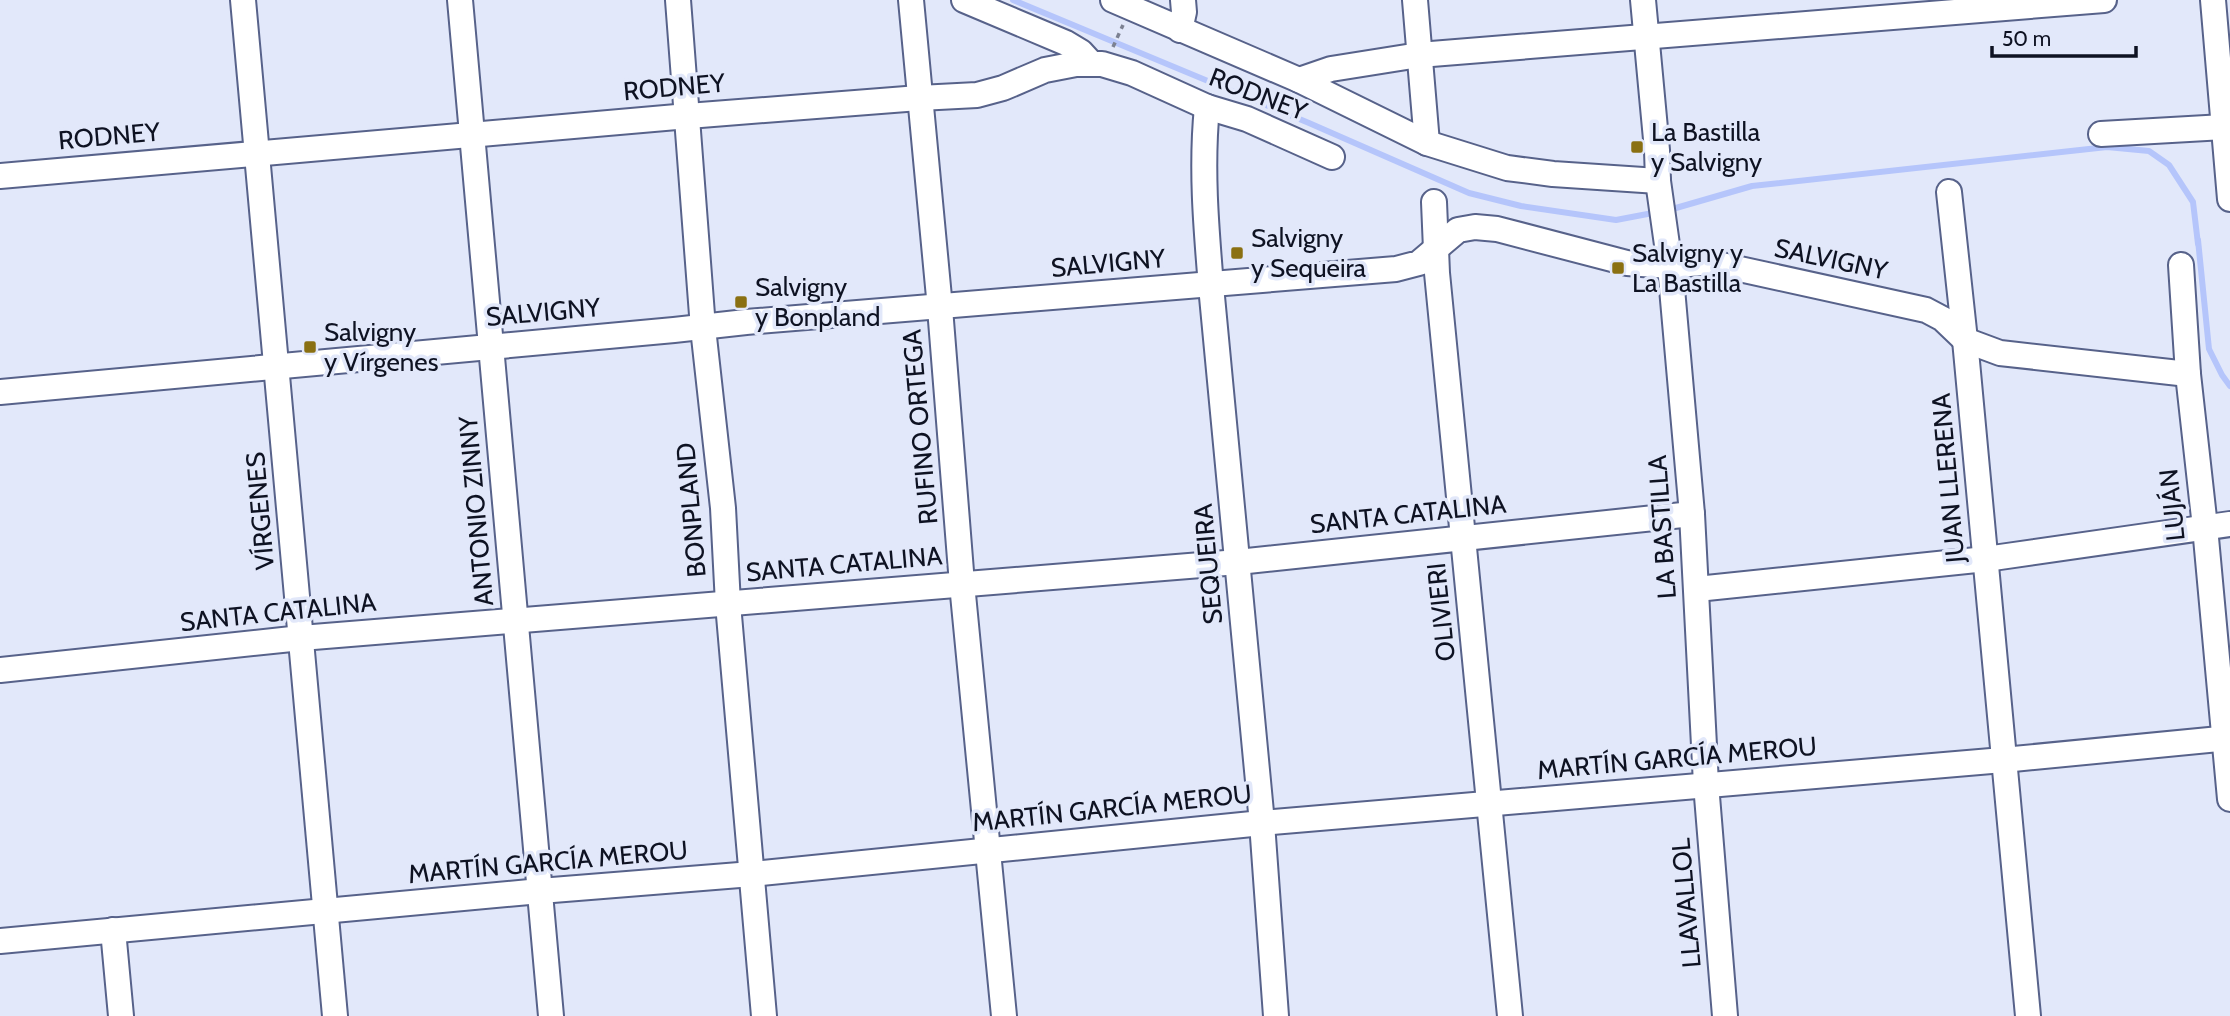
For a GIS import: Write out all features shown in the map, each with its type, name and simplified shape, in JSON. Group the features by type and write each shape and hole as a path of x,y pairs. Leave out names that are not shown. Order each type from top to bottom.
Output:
{"street":[{"name":"VÍRGENES","path":"243,0 335,1016"},
{"name":"ANTONIO ZINNY","path":"460,0 551,1016"},
{"name":"BONPLAND","path":"678,0 764,1016"},
{"name":"RUFINO ORTEGA","path":"911,0 962,584 1004,1016"},
{"path":"964,0 1101,59"},
{"path":"1113,0 1298,80 1427,143 1507,168 1658,181 1643,0"},
{"path":"1180,30 1184,12 1183,0"},
{"path":"1415,0 1427,143"},
{"name":"RODNEY","path":"1298,80 1331,69 1419,55 1646,37 1925,7 2104,0"},
{"path":"2213,0 2230,199"},
{"name":"RODNEY","path":"0,176 688,116 919,97 977,95 1003,88 1045,70 1101,59 1102,64 1132,73 1207,107 1247,119 1332,156"},
{"name":"SEQUEIRA","path":"1207,107 1204,136 1205,207 1262,823 1276,1016"},
{"path":"2101,134 2224,128"},
{"name":"LA BASTILLA","path":"1658,181 1670,266 1692,514 1706,784"},
{"name":"JUAN LLERENA","path":"1949,192 2003,760"},
{"name":"OLIVIERI","path":"1434,202 1437,273 1510,1016"},
{"name":"SALVIGNY","path":"0,392 746,322 1396,269 1419,263 1458,230 1475,227 1496,229 1627,263 1670,266 1717,264 1926,310 1943,319 1965,340 2000,353 2188,374"},
{"name":"LUJÁN","path":"2181,265 2188,374 2227,739 2230,799"},
{"name":"SANTA CATALINA","path":"0,670 516,620 1238,562 1692,514"},
{"path":"1697,589 1986,559 2230,524"},
{"name":"MARTÍN GARCÍA MEROU","path":"0,941 752,874 1262,823 2227,739"},
{"path":"2003,760 2028,1016"},
{"name":"LLAVALLOL","path":"1706,784 1725,1016"},
{"path":"113,930 121,1016"}],"path":[{"path":"1101,59 1120,31"}],"waterway":[{"path":"1013,0 1309,123 1469,193 1521,206 1616,220 1658,212"},
{"path":"1669,210 1752,186 2107,147 2149,151 2169,165 2193,202 2198,244"},
{"path":"2198,240 2209,349 2230,386"}],"place":[{"name":"La Bastilla y Salvigny","path":"1637,147"},
{"name":"Salvigny y Sequeira","path":"1237,253"},
{"name":"Salvigny y La Bastilla","path":"1618,268"},
{"name":"Salvigny y Bonpland","path":"741,302"},
{"name":"Salvigny y Vírgenes","path":"310,347"}]}
